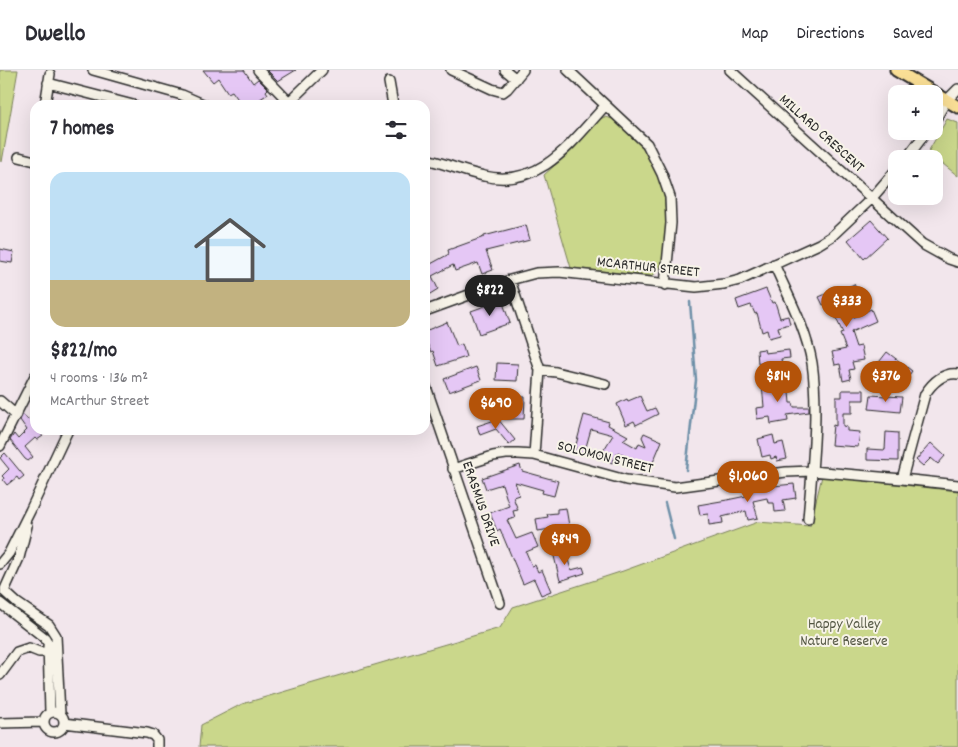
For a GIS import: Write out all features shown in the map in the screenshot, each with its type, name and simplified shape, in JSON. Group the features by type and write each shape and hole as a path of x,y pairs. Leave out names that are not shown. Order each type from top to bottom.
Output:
{"main road":[{"path":"896,70 958,107"}],"street":[{"path":"93,70 117,73 194,100"},
{"path":"258,70 284,100"},
{"path":"451,70 503,92 523,70"},
{"path":"505,70 516,79"},
{"path":"568,70 646,144 662,174 670,197 672,223 665,285"},
{"name":"MILLARD CRESCENT","path":"730,70 922,244 958,262"},
{"path":"291,100 318,71"},
{"path":"45,100 49,79 117,100"},
{"path":"389,82 392,100"},
{"path":"943,106 958,89"},
{"path":"430,160 485,176 510,178 534,172 549,164 559,155 606,106"},
{"path":"913,150 921,140"},
{"path":"20,157 30,160"},
{"name":"MCARTHUR STREET","path":"430,309 510,280 536,273 559,272 696,288 740,280 832,236 888,179"},
{"path":"774,264 795,310 812,363 814,416 808,519"},
{"path":"510,280 540,370 534,455"},
{"path":"540,370 605,384"},
{"path":"902,479 925,394 936,380 944,376 958,374"},
{"path":"0,446 16,414 30,393"},
{"name":"ERASMUS DRIVE","path":"430,399 500,603"},
{"path":"0,401 16,414"},
{"path":"0,564 9,553 66,435"},
{"name":"SOLOMON STREET","path":"453,469 506,454 534,455 626,480 675,487 786,472 812,471 958,486"},
{"path":"0,580 5,591 17,603 49,625 56,636 53,652 50,712 45,716 43,722 45,728 53,732 62,728 64,722 60,714 53,652 45,638 0,602 5,591 19,558 30,511"},
{"path":"0,675 17,652 29,648 40,652 53,652"},
{"path":"50,712 60,714"},
{"path":"0,723 43,722"},
{"path":"64,722 147,733 154,735 157,740 156,747"}],"green space":[{"path":"0,70 18,70 2,162 0,161"},
{"path":"604,117 618,122 641,145 657,171 665,199 666,230 662,263 658,271 651,276 571,268 544,175 565,156 595,122"},
{"path":"947,119 958,123 958,176 943,164 943,150 929,150 935,140 943,140 943,126"},
{"name":"Happy Valley Nature Reserve","path":"822,476 958,491 958,747 199,747 201,725 242,704 500,628 513,607 623,571 758,522 810,526"}],"building":[{"path":"203,70 244,70 253,83 258,79 268,89 266,91 268,94 259,100 238,100 232,91 228,93 218,78 213,82"},
{"path":"267,70 296,70 278,81"},
{"path":"871,220 887,238 864,259 848,240"},
{"path":"526,225 530,240 486,251 493,270 482,274 478,263 455,271 453,265 432,276 438,289 430,294 430,264 449,254 448,250 484,236"},
{"path":"0,249 14,252 12,263 0,261"},
{"path":"854,284 860,296 843,304 849,319 871,309 876,321 851,332 856,347 861,346 864,360 852,362 854,369 849,370 851,379 843,381 840,364 835,365 832,352 846,349 840,334 843,333 827,303 823,305 819,297 835,290 836,293"},
{"path":"766,289 772,303 775,302 780,318 788,316 790,324 778,327 780,335 769,338 767,330 762,332 757,313 755,314 751,305 739,309 736,300"},
{"path":"502,300 510,323 479,334 471,311"},
{"path":"447,322 457,346 462,344 466,357 438,366 433,351 431,352 430,350 430,329"},
{"path":"764,349 765,353 789,350 790,358 781,359 782,364 766,367 765,363 758,364 757,350"},
{"path":"887,352 912,371 904,382 890,371 880,384 869,375"},
{"path":"497,363 518,364 517,381 496,380"},
{"path":"476,367 481,380 449,392 444,379"},
{"path":"788,381 790,403 793,403 794,407 809,407 809,412 787,415 788,421 771,424 770,417 757,419 756,408 764,407 762,384"},
{"path":"842,390 864,390 864,400 852,400 852,413 843,413 843,426 847,427 847,431 860,432 858,447 831,445 833,425 836,426 836,397 842,397"},
{"path":"871,395 902,397 900,412 869,409"},
{"path":"505,396 525,397 524,419 504,419"},
{"path":"640,396 647,411 655,408 658,414 636,425 634,421 626,425 617,404"},
{"path":"23,414 28,420 30,418 30,435 43,436 37,440 35,438 25,447 33,457 28,461 10,440 14,434 18,439 27,430 20,420"},
{"path":"584,415 609,422 608,425 628,436 623,440 637,448 639,443 646,446 642,437 644,433 662,441 651,467 645,465 643,470 630,464 632,460 618,452 612,463 600,456 613,435 591,429 584,454 574,452"},
{"path":"498,419 515,440 509,445 496,429 480,435 477,426"},
{"path":"886,432 898,433 898,461 867,460 867,449 885,450"},
{"path":"773,435 775,444 783,442 787,459 777,461 776,457 771,459 770,455 762,457 758,439"},
{"path":"931,443 945,456 938,464 931,458 923,466 916,460"},
{"path":"5,453 24,476 19,480 17,477 7,485 2,476 9,469 0,458"},
{"path":"520,465 522,471 558,481 554,496 542,493 543,490 515,482 519,495 513,497 518,510 513,511 515,518 507,520 516,539 532,533 538,547 526,552 532,566 535,565 538,572 542,570 551,591 541,595 534,579 523,584 500,529 497,531 490,513 509,506 502,484 486,489 482,478"},
{"path":"794,484 796,498 783,500 785,511 775,512 774,503 768,503 767,498 753,501 758,518 748,520 746,511 722,517 723,523 709,525 708,514 700,515 698,505 746,496 745,492 763,487"},
{"path":"566,508 570,532 558,534 557,528 538,531 536,519 548,517 547,514 557,513 557,509"},
{"path":"565,549 571,570 583,567 585,573 560,581 553,552"}],"waterway":[{"path":"686,470 696,380 690,302"},
{"path":"665,503 674,539"}]}
